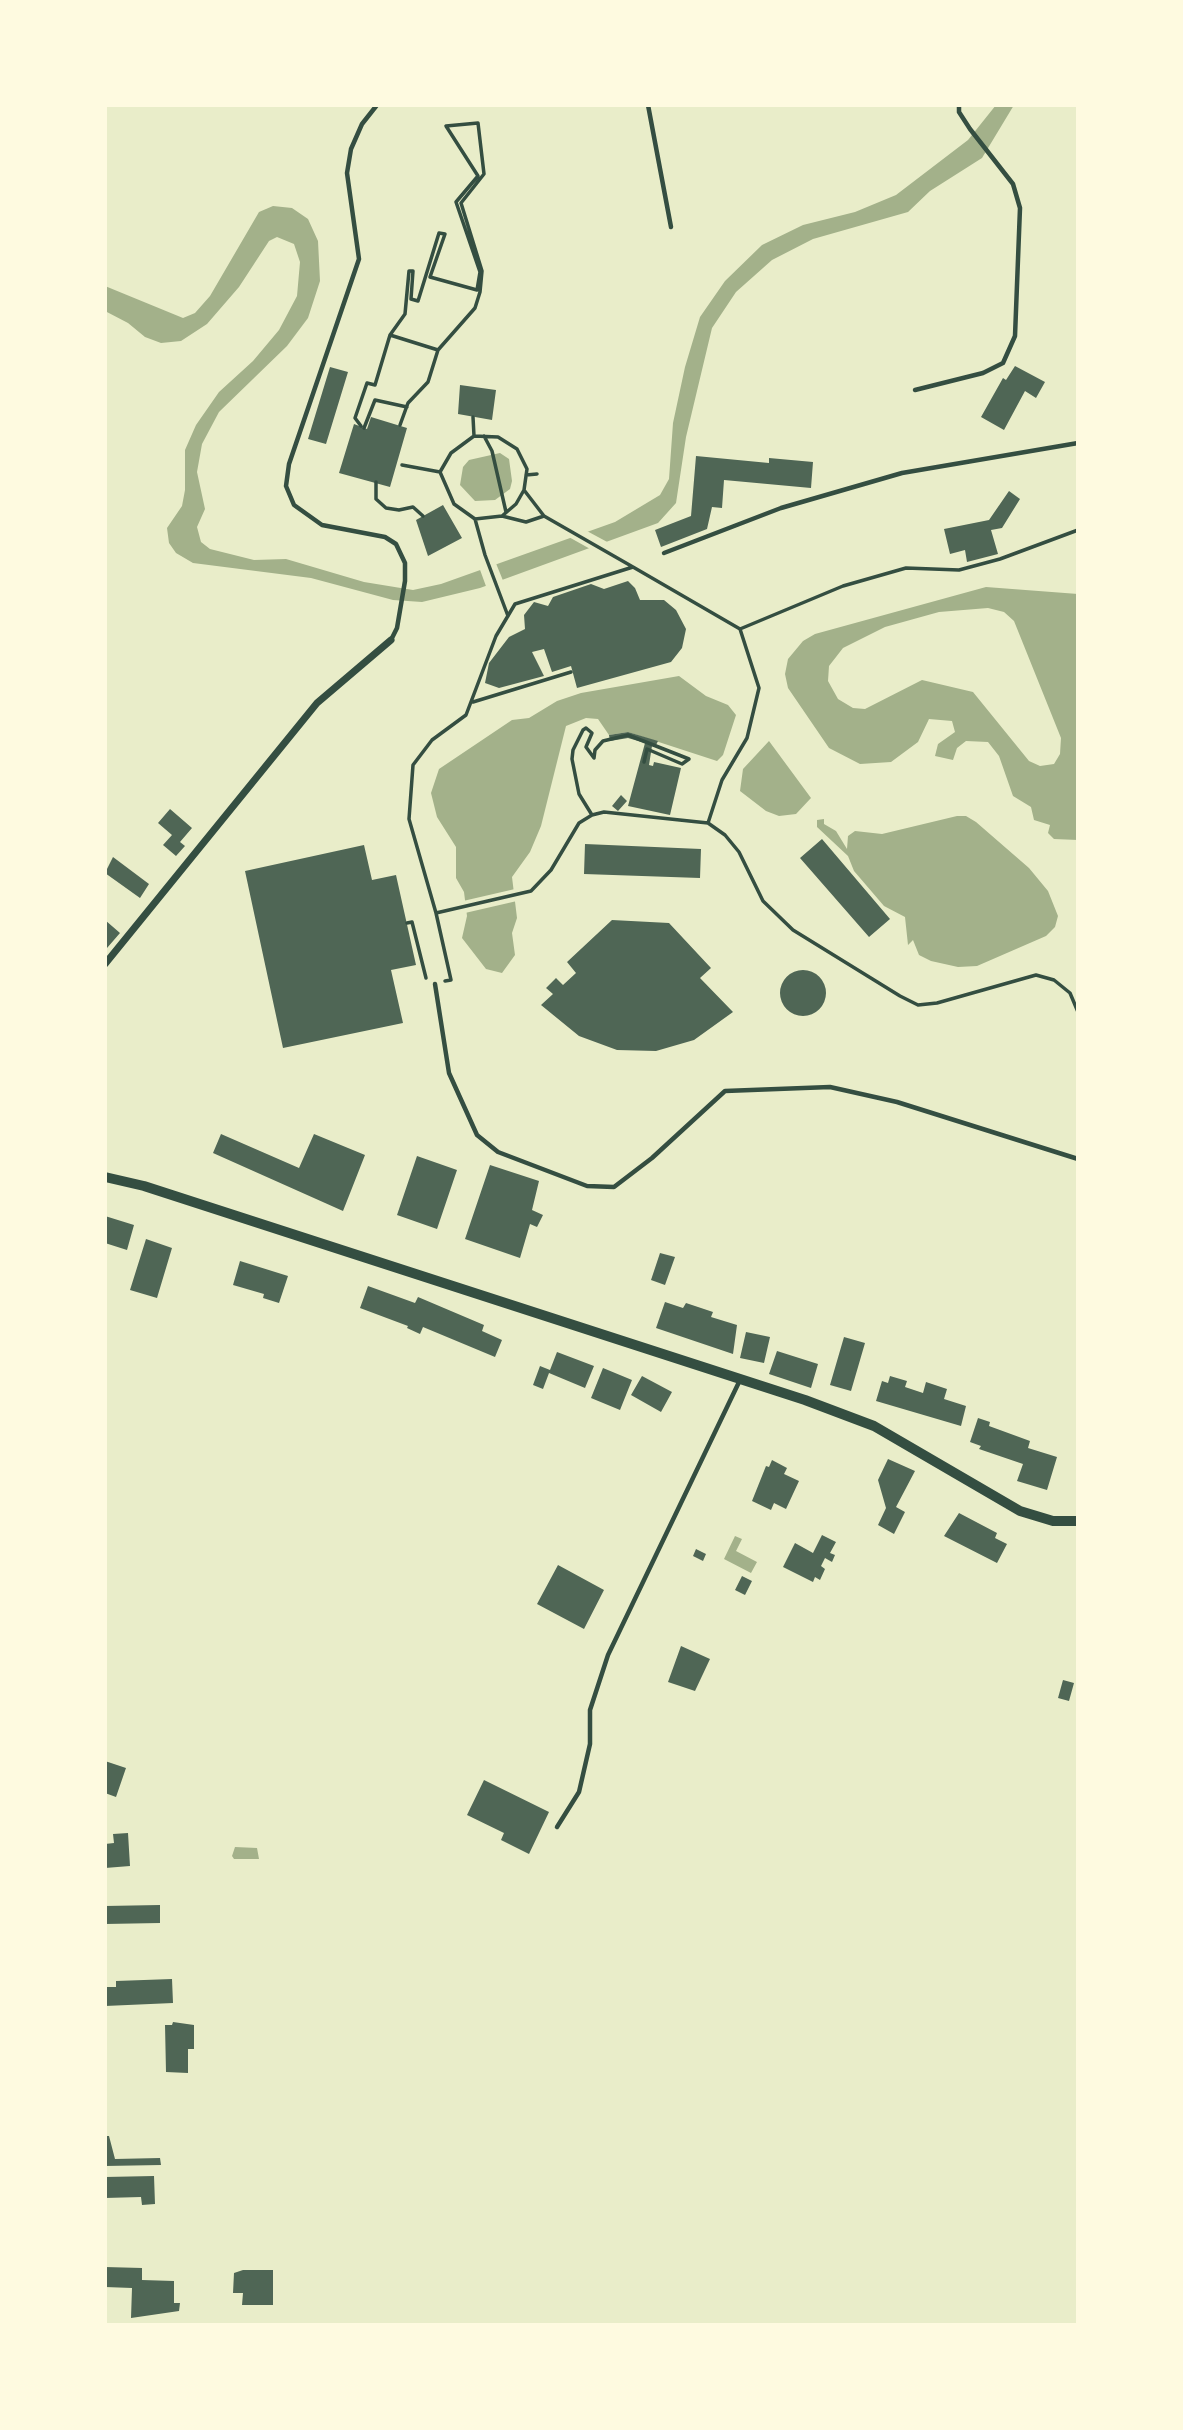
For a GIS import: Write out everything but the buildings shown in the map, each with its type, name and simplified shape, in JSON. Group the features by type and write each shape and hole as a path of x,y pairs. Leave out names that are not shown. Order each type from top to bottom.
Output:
{"street":[{"path":"105,964 317,703 391,640"},
{"path":"105,1177 144,1186 740,1379 874,1426 1020,1511 1053,1521 1078,1521"}],"lane":[{"path":"377,105 362,124 351,149 346,173 359,259 289,464 286,486 294,505 322,525 385,537 396,544 405,563 405,581 397,628 391,640"},
{"path":"648,105 671,228"},
{"path":"915,390 983,373 1003,363 1015,336 1020,208 1013,184 1001,165 970,129 959,112 959,105"},
{"path":"664,553 781,508 902,473 1078,443"},
{"path":"435,984 449,1073 477,1135 498,1152 587,1186 614,1187 652,1158 725,1091 830,1087 897,1102 1078,1159"},
{"path":"557,1827 579,1792 590,1744 590,1710 608,1655 740,1379"}],"path":[{"path":"400,425 407,408 428,382 438,350 475,309 480,292 482,271 461,203 484,174 478,123 446,126 478,176 456,202 480,272 477,290 430,277 444,234 439,233 418,301 411,299 413,271 409,271 405,314 390,335 375,385 367,383 355,418 363,427 375,400 407,408"},
{"path":"390,335 438,350"},
{"path":"473,416 474,436"},
{"path":"440,472 451,453 474,436 498,437 517,449 527,468 524,489 516,504 504,514"},
{"path":"484,436 492,451 504,514"},
{"path":"402,465 440,472"},
{"path":"440,472 454,504 475,519 485,555 508,616"},
{"path":"526,475 537,474"},
{"path":"376,482 376,499 386,508 413,508 423,516"},
{"path":"524,489 544,516 740,629 758,688 747,738 722,780 708,823"},
{"path":"475,519 504,514 526,522 544,516"},
{"path":"740,629 842,586 906,568 959,570 1000,559 1078,530"},
{"path":"407,923 412,922 428,986 451,980 436,913 409,819 413,765 432,740 466,715 480,674 515,604 633,567"},
{"path":"472,702 572,672"},
{"path":"592,816 579,794 572,760 573,750 583,730 586,728 592,733 586,747 594,758 598,746 608,738 628,735 689,759 682,764 647,749"},
{"path":"644,762 649,742"},
{"path":"436,913 531,891 565,850 579,823 604,812 708,823 725,835 739,852 763,901 793,930 900,996 918,1004 937,1003 1036,975 1054,980 1070,993 1078,1012"}],"shaded area":[{"path":"996,105 1014,105 982,158 930,191 908,212 813,239 772,260 736,292 712,328 686,437 676,503 658,523 480,588 422,602 393,600 311,578 193,563 176,553 169,543 167,528 182,506 185,490 185,450 196,425 219,392 253,361 279,330 297,296 300,262 294,244 277,237 269,241 239,287 207,324 181,341 161,343 145,337 128,323 105,311 105,286 183,318 195,313 210,296 259,212 273,206 292,208 308,219 318,241 320,281 308,318 287,346 219,412 202,444 197,472 205,509 197,527 201,542 210,549 254,560 286,559 364,582 413,590 441,584 615,522 660,495 669,479 673,423 685,367 700,317 725,281 762,245 803,225 855,212 896,195 968,140"},
{"path":"500,453 509,459 512,481 510,489 495,500 475,501 460,485 463,467 469,460"},
{"path":"986,587 1078,594 1078,840 1054,839 1048,833 1050,825 1034,820 1031,807 1013,796 999,756 988,742 966,741 957,748 953,760 935,756 938,744 955,732 952,721 929,719 918,742 891,762 860,764 829,748 788,688 785,674 788,659 803,641 815,634","holes":["988,608 1004,612 1014,621 1061,738 1060,754 1054,764 1040,766 1029,761 973,692 922,680 865,709 853,708 838,699 828,681 829,666 843,648 885,627 939,612"]},
{"path":"679,676 706,696 728,705 736,715 723,755 717,761 628,732 609,735 598,719 586,718 566,726 541,826 530,852 512,877 517,918 512,933 515,955 502,973 486,969 462,938 467,916 464,892 456,878 456,847 437,817 431,793 439,769 512,720 529,718 557,701 581,693"},
{"path":"769,741 811,798 796,814 779,816 766,811 740,791 743,769"},
{"path":"966,816 976,822 1029,868 1048,891 1058,916 1055,927 1046,936 977,966 958,967 931,961 919,955 913,940 908,945 905,917 884,906 854,871 848,856 817,827 817,820 824,819 824,824 836,831 847,849 848,836 855,831 882,834"},
{"path":"735,1536 742,1539 736,1551 757,1562 751,1573 724,1559"},
{"path":"235,1847 257,1848 259,1859 234,1859 232,1856"}],"pier":[{"path":"585,530 611,544 592,550 567,536"},
{"path":"495,561 504,583 487,589 479,567"},
{"path":"515,889 517,901 465,913 463,901"}]}
